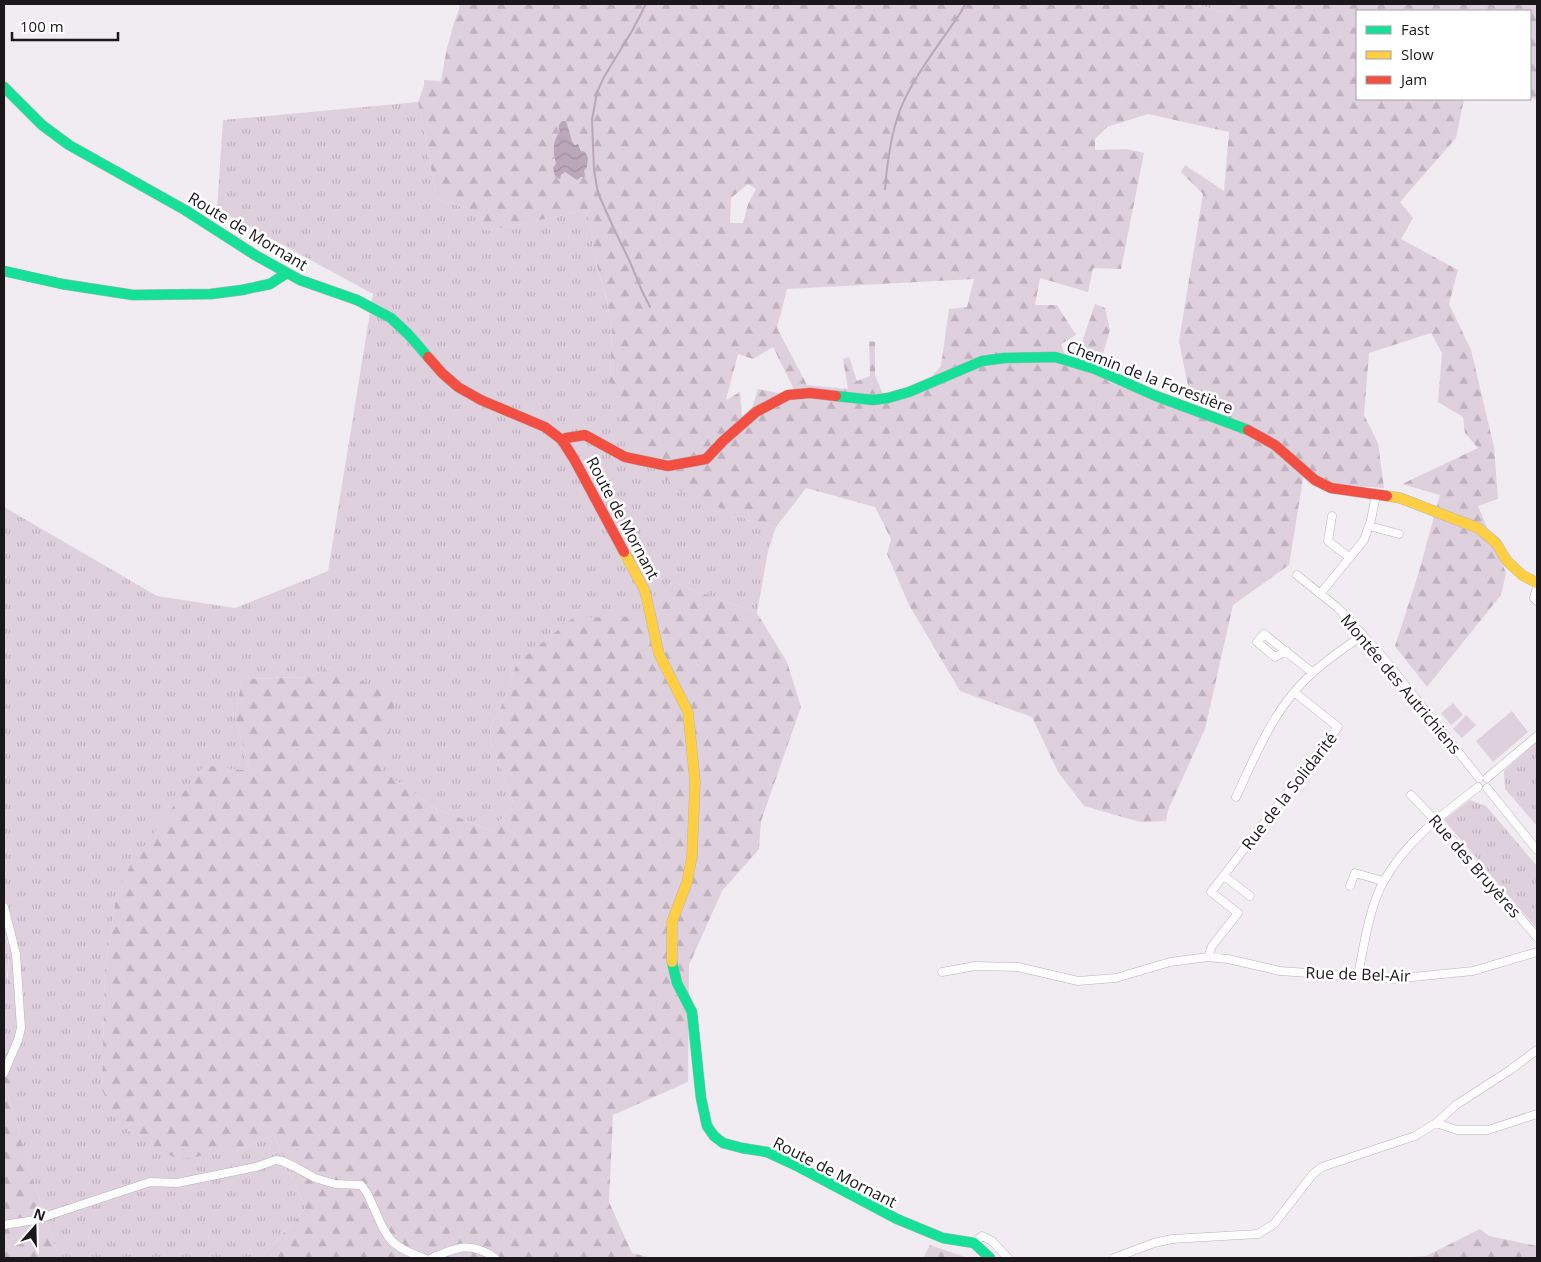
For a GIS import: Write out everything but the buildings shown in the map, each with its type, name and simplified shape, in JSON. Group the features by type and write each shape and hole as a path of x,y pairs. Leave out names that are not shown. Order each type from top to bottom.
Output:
{"main road":[{"name":"Route de Mornant","path":"4,88 42,125 69,145 185,210 255,255 300,280 374,308 391,318 409,335 442,373 458,387 481,400 545,427 562,440 645,591 658,654 688,712 695,782 692,856 687,882 672,922 672,963 677,983 692,1012 707,1126 714,1136 723,1143 767,1152 897,1219 943,1238 974,1244"},
{"path":"4,271 62,284 133,295 211,294 242,290 270,284 287,273"},
{"name":"Chemin de la Forestière","path":"562,440 585,435 625,457 668,466 706,459 722,441 756,412 788,395 810,393 873,400 888,398 916,389 982,361 1004,358 1055,357 1095,369 1156,396 1249,430 1276,445 1315,480 1332,488 1400,498 1478,528 1496,543 1507,561 1522,575 1537,584"},
{"path":"974,1244 990,1258"}],"street":[{"path":"1320,594 1364,540 1376,495"},
{"path":"1332,516 1328,541 1350,558"},
{"path":"1369,526 1399,534"},
{"name":"Montée des Autrichiens","path":"1297,575 1338,608 1363,635 1483,778"},
{"path":"1537,587 1534,598 1537,600"},
{"path":"1236,797 1275,718 1294,692 1324,663 1363,635"},
{"path":"1286,651 1313,673"},
{"name":"Rue de la Solidarité","path":"1224,876 1338,727 1294,692"},
{"path":"1537,736 1476,783 1537,850"},
{"path":"1358,976 1375,900 1383,882 1411,844 1436,820 1482,788"},
{"name":"Rue des Bruyères","path":"1411,796 1436,820 1537,937"},
{"path":"1350,886 1355,873 1383,882"},
{"path":"1208,957 1212,946 1238,913 1211,892 1224,876 1250,896"},
{"path":"4,907 16,954 21,1028 4,1073"},
{"name":"Rue de Bel-Air","path":"942,972 975,966 1018,967 1078,981 1116,978 1170,962 1208,957 1228,959 1280,971 1392,979 1473,971 1537,952"},
{"path":"1114,1258 1172,1239 1258,1234 1274,1224 1313,1174 1322,1167 1415,1136 1436,1123 1456,1105 1537,1050"},
{"path":"1436,1123 1457,1130 1488,1130 1537,1114"},
{"path":"4,1225 35,1220 150,1182 177,1183 256,1167 276,1160 282,1161 315,1178 335,1184 361,1185 367,1191 386,1234 396,1246 424,1258"},
{"path":"974,1244 982,1236 992,1241 1008,1258"},
{"path":"432,1258 465,1246 479,1248 496,1258"}],"green space":[{"path":"460,4 1194,4 1231,14 1233,4 1537,4 1537,100 1531,97 1531,10 1356,10 1356,100 1464,100 1456,138 1400,202 1413,218 1401,239 1458,270 1449,304 1471,350 1494,447 1498,499 1478,506 1506,573 1501,595 1427,687 1395,646 1418,575 1440,495 1402,484 1478,448 1465,433 1463,417 1438,402 1442,353 1431,333 1369,353 1364,415 1378,443 1384,488 1333,484 1305,467 1289,565 1233,605 1205,729 1168,810 1166,821 1140,822 1084,806 1058,772 1032,717 960,691 909,605 887,554 891,539 875,507 806,488 776,527 747,520 677,489 656,469 619,420 610,380 612,329 606,296 595,259 587,210 487,231 470,209 437,199 418,102 424,86 424,80 441,81 453,26","holes":["1148,114 1229,132 1224,191 1185,165 1181,172 1203,194 1179,341 1188,386 1224,409 1224,424 1108,382 1101,361 1110,330 1105,308 1095,304 1074,366 1068,364 1061,344 1076,335 1057,305 1035,305 1040,278 1088,292 1093,268 1121,269 1144,153 1126,149 1095,150 1095,139 1107,127","568,126 572,142 580,147 581,151 588,158 584,178 573,177 565,172 560,178 553,169 556,164 554,148 560,134","748,184 756,189 748,204 743,223 730,223 731,198","974,279 967,307 949,309 941,366 919,391 886,402 875,375 875,342 869,341 870,376 857,381 849,357 843,359 848,389 807,385 777,328 787,289","773,347 794,389 778,393 758,389 752,408 742,417 740,392 726,400 738,354 753,359"]},
{"path":"1194,4 1233,4 1231,14"},
{"path":"418,102 437,199 470,209 487,231 587,210 595,259 606,297 612,329 610,380 747,520 776,527 768,551 757,613 672,582 650,617 517,663 501,707 490,728 492,744 514,804 492,831 433,807 383,771 332,667 307,677 242,679 235,717 250,771 117,891 105,970 102,1090 235,1151 274,1135 305,1208 260,1258 59,1258 5,1085 7,1060 4,1059 4,1001 15,1003 12,911 4,910 4,507 157,596 235,608 328,571 373,294 217,209 223,120"},
{"path":"672,582 757,613 787,662 801,707 761,821 759,849 722,891 689,965 688,1082 613,1115 609,1202 632,1253 653,1258 260,1258 305,1208 274,1135 235,1151 180,1159 168,1155 130,1132 117,1119 102,1090 105,970 117,891 133,861 204,765 250,771 235,717 242,679 307,677 332,667 396,698 383,771 433,807 492,831 514,804 492,744 490,728 501,707 517,663 573,618 650,616"},
{"path":"1453,703 1463,715 1451,725 1441,713"},
{"path":"1512,711 1528,732 1493,762 1476,741"},
{"path":"1466,715 1476,725 1462,738 1453,729"},
{"path":"1537,741 1537,826 1505,789 1504,771"},
{"path":"1470,800 1486,806 1537,866 1537,929 1444,820"},
{"path":"4,910 12,911 23,970 23,993 21,1000 15,1003 4,1001 4,993 8,990 9,954"},
{"path":"4,923 9,952 8,990 4,993"},
{"path":"4,1059 7,1059 15,1069 12,1080 5,1085 59,1258 4,1258"},
{"path":"1480,1229 1489,1236 1537,1246 1537,1258 1397,1258 1426,1256"},
{"path":"930,1245 968,1258 923,1258"}],"water":[{"path":"562,121 566,121 572,141 575,145 578,144 581,151 585,152 588,158 584,178 581,177 577,180 565,172 561,175 560,179 555,176 553,168 556,164 554,147 557,135 560,132 559,125"}],"waterway":[{"path":"646,4 597,92 592,120 594,170 598,193 650,307"},
{"path":"885,189 890,149 900,110 920,72 965,4"}],"traffic: fast":[{"path":"4,87 42,125 69,145 185,210 255,255 300,280 357,300 391,318 428,357"},
{"path":"4,271 62,284 133,295 211,294 242,290 270,284 287,273"},
{"path":"836,396 873,400 888,398 909,392 982,361 1004,358 1055,357 1095,369 1156,396 1248,430"},
{"path":"672,962 677,983 692,1012 701,1098 707,1126 714,1136 723,1143 767,1152 897,1219 943,1238 974,1243 990,1258"}],"traffic: slow":[{"path":"1387,496 1400,498 1478,528 1496,543 1507,561 1522,575 1537,583"},
{"path":"624,552 645,591 659,654 688,712 695,782 692,856 687,882 672,922 672,962"}],"traffic: jam":[{"path":"428,357 458,387 481,400 545,427 562,440 624,552"},
{"path":"562,440 585,435 625,457 668,466 706,459 756,412 788,395 810,393 836,396"},
{"path":"1248,430 1275,445 1315,480 1331,488 1387,496"}]}
